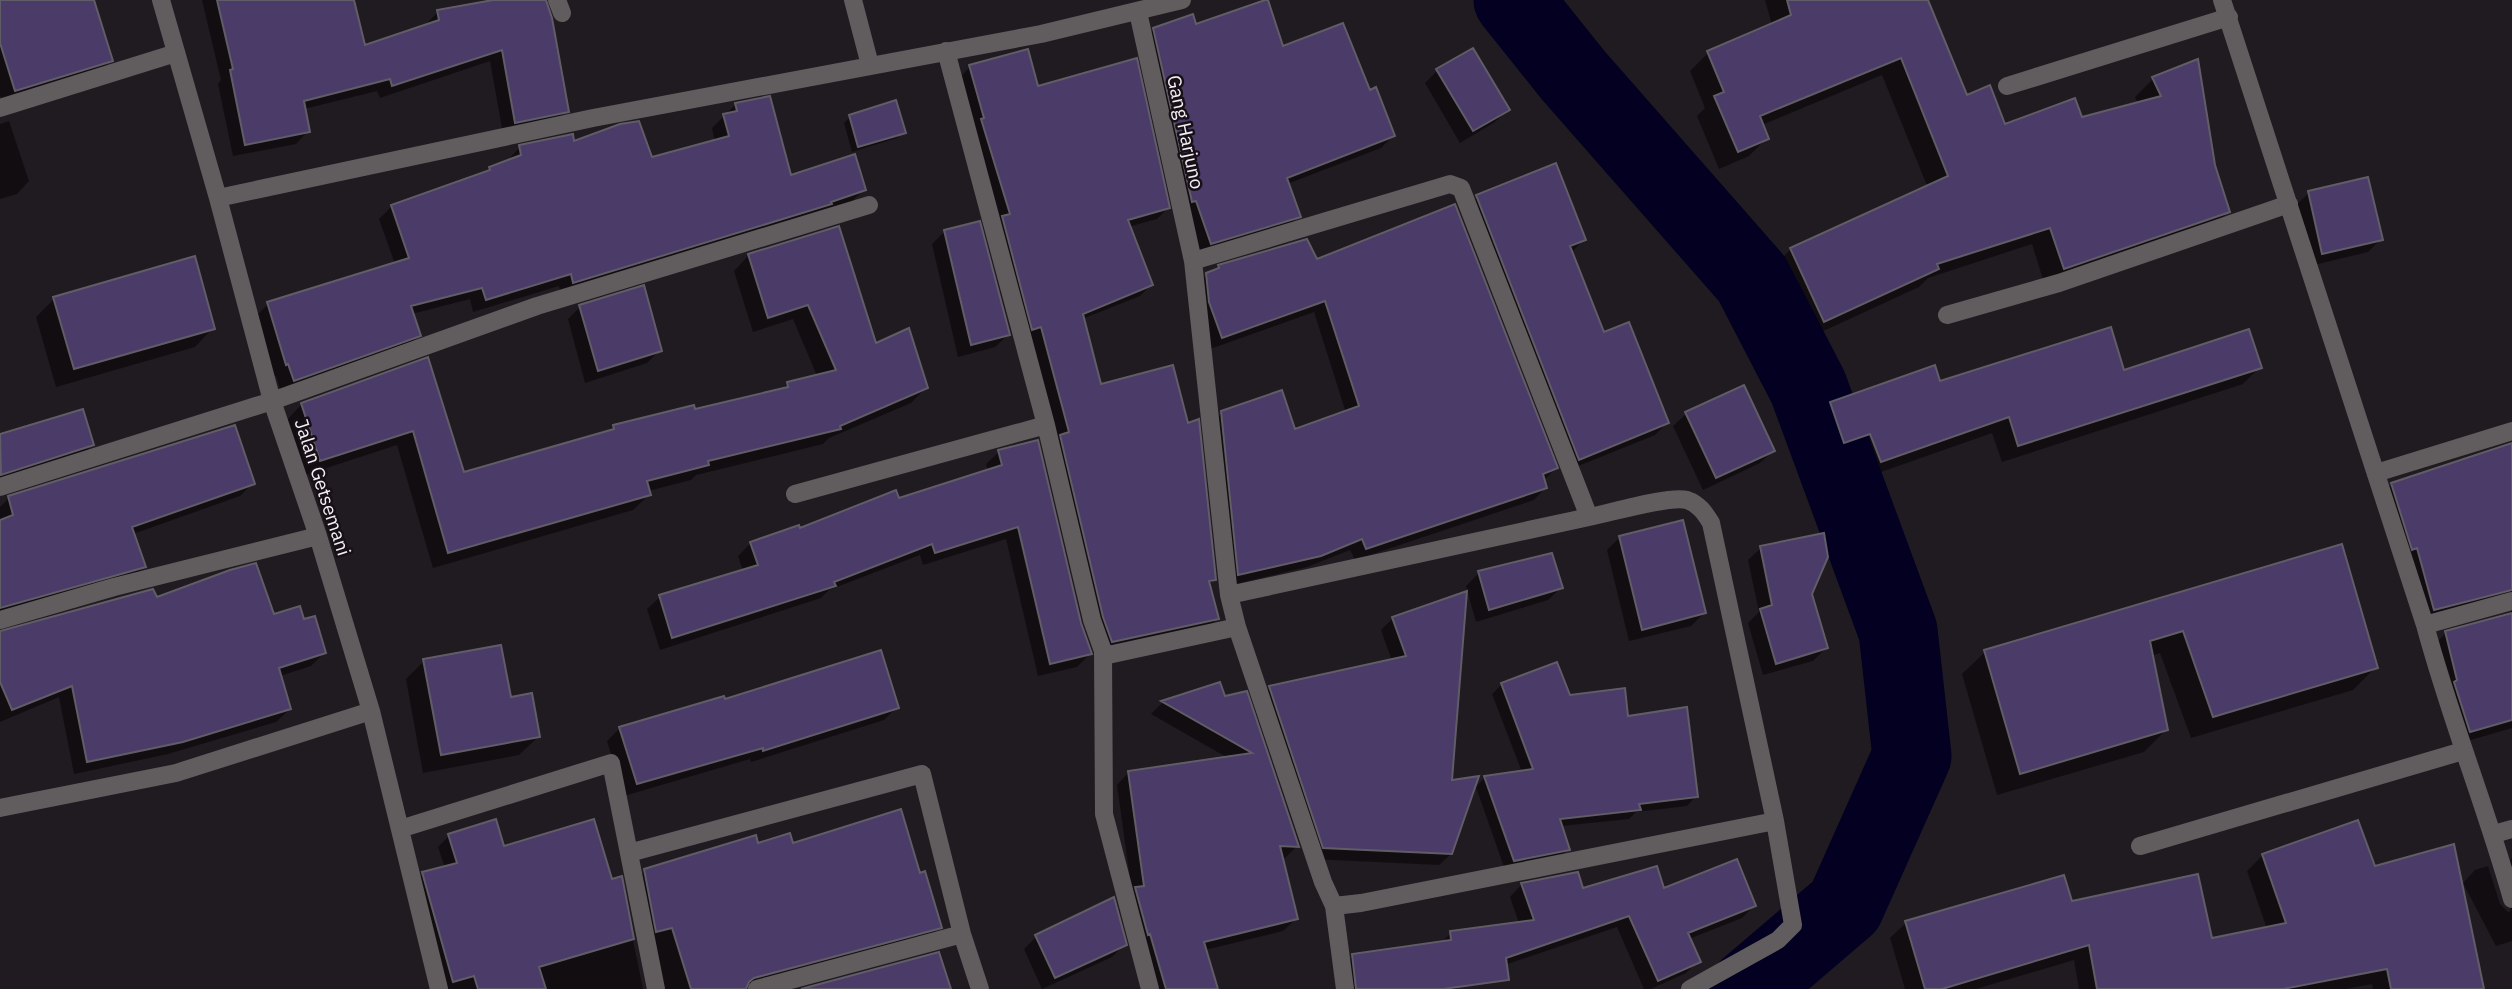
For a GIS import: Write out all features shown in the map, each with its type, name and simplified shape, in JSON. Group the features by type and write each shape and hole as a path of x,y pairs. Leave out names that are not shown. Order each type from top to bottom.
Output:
{"street":[{"name":"Jalan Getsemani","path":"161,0 218,198 272,401 318,536 371,711 439,989"},
{"path":"853,0 870,65"},
{"path":"218,198 593,118 946,51 1138,12 1182,0"},
{"path":"2007,86 2226,8 2425,625 2442,688 2494,834 2512,899"},
{"name":"Gang Harjuno","path":"1138,12 1193,261 1229,594 1237,626 1323,882 1334,905 1345,989"},
{"path":"946,51 1046,425 1092,620 1103,651 1104,814 1150,989"},
{"path":"0,107 176,53"},
{"path":"1193,261 1450,184 1461,188 1589,517"},
{"path":"1947,315 2059,283 2289,204"},
{"path":"0,487 272,401 537,306 869,205"},
{"path":"795,494 1046,425"},
{"path":"2376,473 2512,431"},
{"path":"1229,594 1676,499 1692,502 1705,513 1711,523 1718,552 1775,821 1793,925 1778,940 1690,989"},
{"path":"0,620 114,587 318,536"},
{"path":"2425,625 2512,601"},
{"path":"1103,651 1108,655 1237,626"},
{"path":"0,808 176,773 371,711"},
{"path":"2140,846 2463,751"},
{"path":"400,829 611,763 656,989"},
{"path":"629,853 922,774 962,934 980,989"},
{"path":"1334,905 1361,903 1775,821"},
{"path":"2494,834 2512,829"},
{"path":"757,989 962,934"}],"building":[{"path":"0,0 94,0 113,61 15,91 0,43"},
{"path":"217,0 354,0 365,45 439,20 437,10 493,0 546,0 552,18 569,112 515,123 502,50 392,86 390,79 304,101 310,132 245,145 230,70 233,69"},
{"path":"1268,0 1283,46 1343,23 1370,90 1376,87 1395,136 1287,178 1301,217 1211,244 1196,201 1192,202 1153,28 1193,14 1196,24"},
{"path":"1787,0 1928,0 1967,95 1990,85 2005,124 2075,98 2082,117 2161,96 2152,77 2198,59 2215,165 2230,212 2064,269 2050,228 1937,264 1939,269 1824,322 1790,248 1948,176 1901,58 1760,116 1769,139 1738,152 1714,96 1724,92 1707,51 1791,15"},
{"path":"1473,48 1510,110 1473,131 1436,69"},
{"path":"1028,49 1038,86 1137,58 1170,208 1128,220 1153,285 1083,314 1101,384 1173,365 1188,423 1199,419 1216,580 1209,581 1219,619 1112,642 1103,617 1060,435 1069,432 1041,327 1032,330 1002,216 1010,214 981,119 984,118 969,65"},
{"path":"770,96 791,175 855,154 866,190 831,202 832,204 573,283 571,274 486,300 482,288 411,306 421,336 294,381 288,364 286,365 267,302 409,258 391,205 490,170 489,167 521,155 519,145 573,134 574,141 620,124 639,121 652,157 729,136 723,114 737,111 735,103"},
{"path":"896,100 906,133 858,147 849,115"},
{"path":"1556,163 1586,240 1570,246 1604,332 1629,322 1669,423 1579,460 1476,195"},
{"path":"2368,177 2383,240 2322,254 2308,191"},
{"path":"1455,204 1558,468 1543,474 1547,488 1366,549 1362,539 1321,556 1238,575 1221,411 1282,390 1295,429 1359,406 1325,301 1222,338 1209,302 1206,273 1219,268 1218,265 1307,239 1317,259"},
{"path":"980,221 1010,335 971,345 944,230"},
{"path":"839,226 876,343 909,328 928,388 840,426 841,429 708,461 709,465 647,481 651,495 448,553 413,431 320,461 301,403 428,357 464,472 614,429 613,425 694,405 695,409 788,387 787,382 836,370 808,305 768,318 748,254"},
{"path":"195,256 215,329 74,369 53,297"},
{"path":"644,285 662,351 598,371 579,305"},
{"path":"2111,327 2124,370 2249,329 2262,368 2018,446 2009,417 1881,462 1870,434 1844,443 1830,402 1935,365 1940,381"},
{"path":"1744,385 1775,451 1716,478 1685,412"},
{"path":"83,409 94,445 1,475 0,434"},
{"path":"235,425 255,484 132,527 146,567 0,608 0,520 13,515 8,496"},
{"path":"1038,440 1081,623 1092,654 1050,664 1018,527 935,553 932,544 834,582 836,586 672,638 659,595 758,565 750,542 799,525 800,528 896,490 899,498 1002,465 998,450"},
{"path":"2512,443 2512,590 2434,610 2417,548 2412,550 2391,483"},
{"path":"1683,520 1706,613 1642,630 1619,536"},
{"path":"1824,533 1828,557 1812,594 1828,648 1776,664 1760,609 1772,605 1760,546"},
{"path":"2342,544 2378,668 2213,717 2183,631 2150,641 2168,730 2020,774 1984,650"},
{"path":"1552,553 1563,588 1489,610 1478,571"},
{"path":"256,563 274,614 300,606 304,619 315,616 326,653 279,668 291,709 183,742 87,762 72,686 12,710 0,682 0,631 153,589 157,597"},
{"path":"1467,591 1452,780 1479,776 1452,854 1323,848 1269,686 1406,656 1392,617"},
{"path":"2512,613 2512,720 2470,732 2454,682 2457,680 2445,631"},
{"path":"501,645 511,697 532,693 540,737 441,755 423,659"},
{"path":"881,650 899,708 763,751 763,748 637,784 619,727 724,696 725,699"},
{"path":"1557,662 1570,695 1625,688 1628,716 1687,707 1698,797 1639,804 1641,810 1560,819 1570,850 1514,861 1484,776 1533,769 1501,683"},
{"path":"1220,682 1225,696 1247,691 1299,847 1280,846 1298,919 1204,942 1218,989 1166,989 1135,887 1144,886 1128,771 1252,753 1161,701"},
{"path":"901,809 920,873 925,871 942,928 754,978 746,989 691,989 672,928 656,932 644,869 756,835 758,843 790,833 793,843"},
{"path":"496,819 504,846 594,819 612,879 622,876 634,939 539,967 546,989 478,989 474,976 453,982 422,872 457,863 448,834"},
{"path":"2358,820 2375,866 2454,844 2484,989 2391,989 2387,969 2283,989 2097,989 2089,945 1942,989 1925,989 1905,921 2064,875 2072,901 2198,874 2212,938 2286,923 2262,854"},
{"path":"1737,859 1756,906 1688,933 1701,962 1658,981 1629,916 1506,958 1509,980 1443,989 1356,989 1352,954 1451,940 1450,931 1534,920 1521,883 1578,872 1583,888 1657,866 1664,888"},
{"path":"1114,897 1127,945 1055,978 1035,935"},
{"path":"939,952 951,989 801,989"}],"waterway":[{"path":"1513,0 1573,75 1752,279 1808,387 1898,631 1912,756 1845,906 1748,989"}]}
